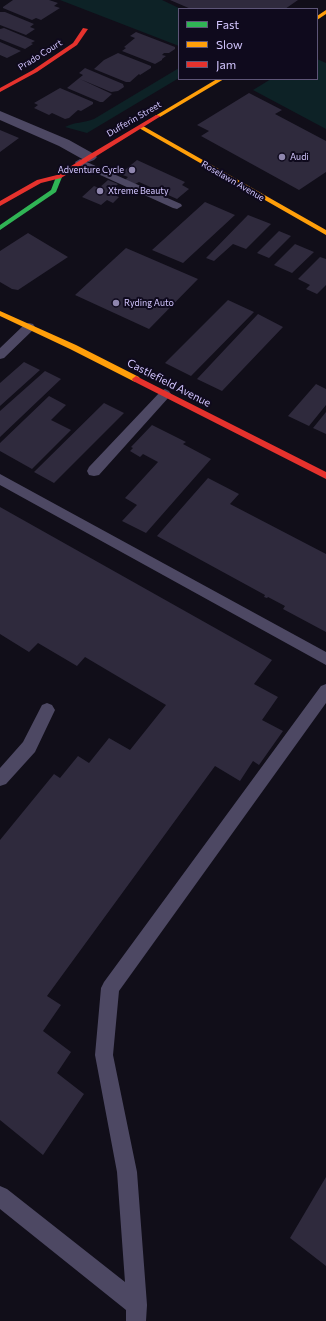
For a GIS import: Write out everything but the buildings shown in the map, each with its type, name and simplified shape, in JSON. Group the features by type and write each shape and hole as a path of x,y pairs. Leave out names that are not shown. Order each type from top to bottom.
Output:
{"street":[{"name":"Prado Court","path":"0,90 35,71 75,44 85,28"},
{"name":"Dufferin Street","path":"0,204 39,181 59,177 85,159 219,80"},
{"path":"0,115 64,143 85,159"},
{"name":"Roselawn Avenue","path":"141,127 324,230"},
{"name":"Dufferin Street","path":"0,228 54,191 59,177"},
{"name":"Castlefield Avenue","path":"0,313 73,347 326,476"}],"lane":[{"path":"85,159 177,206"},
{"path":"0,355 29,327"},
{"path":"94,471 165,394"},
{"path":"0,479 30,497 326,659"},
{"path":"137,1313 127,1172 104,1055 110,988 326,691"},
{"path":"0,779 29,747 47,710"},
{"path":"0,1196 137,1313"}],"green space":[{"path":"60,0 162,0 179,8 178,46"},
{"path":"318,59 326,63 326,129 253,90 269,80 318,80"},
{"path":"178,69 178,79 87,133 65,127 94,119"}],"traffic: fast":[{"path":"0,228 54,191 59,177"}],"traffic: slow":[{"path":"318,17 326,12"},
{"path":"158,116 219,80"},
{"path":"141,127 326,233"},
{"path":"0,313 73,347 136,379"}],"traffic: jam":[{"path":"0,90 35,71 75,44 85,29"},
{"path":"0,204 39,181 59,177 89,157 158,116"},
{"path":"136,379 326,476"}],"place":[{"name":"Audi","path":"282,157"},
{"name":"Adventure Cycle","path":"132,170"},
{"name":"Xtreme Beauty","path":"100,191"},
{"name":"Ryding Auto","path":"116,303"}]}
